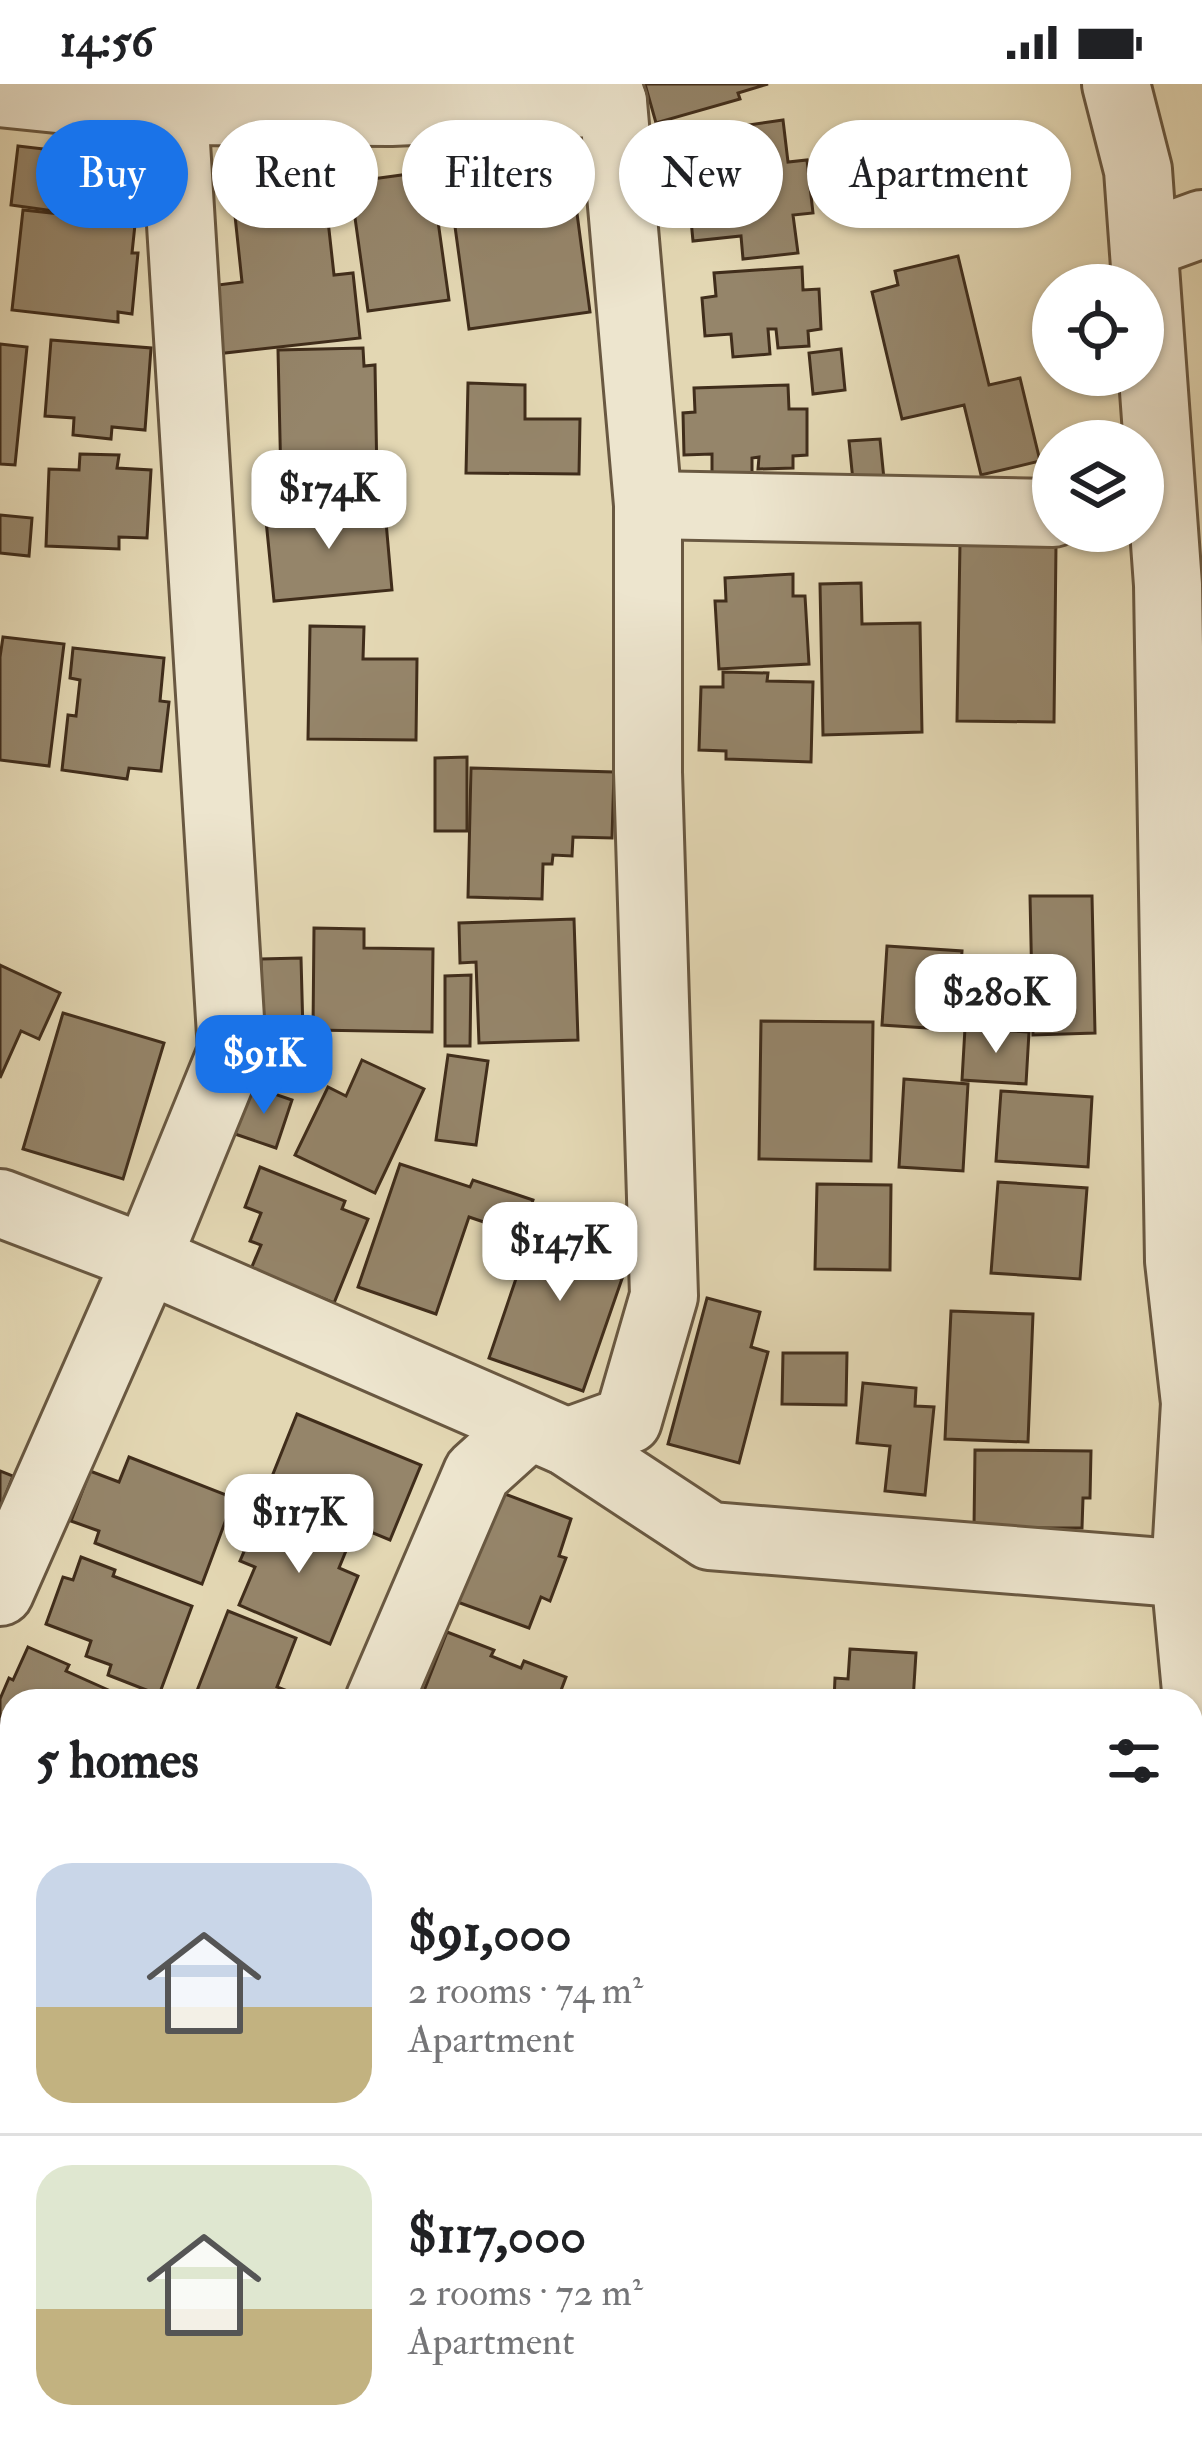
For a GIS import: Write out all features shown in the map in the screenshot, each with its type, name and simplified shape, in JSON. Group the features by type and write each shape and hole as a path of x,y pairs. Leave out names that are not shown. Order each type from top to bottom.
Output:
{"street":[{"path":"1116,84 1138,170 1173,235 1160,420"},
{"path":"0,93 174,111 391,112 610,93 648,505 648,772 664,1297 628,1420 548,1434 477,1473 385,1689"},
{"path":"0,1592 147,1259 232,1051 174,111"},
{"path":"648,505 1032,514"},
{"path":"1161,552 1168,584 1188,913 1199,1689"},
{"path":"0,1203 147,1259 548,1434 710,1536 1194,1574"}],"building":[{"path":"645,84 768,84 738,93 740,99 655,120"},
{"path":"783,120 788,162 807,160 807,214 793,215 798,253 743,259 741,236 693,241 692,228 783,228"},
{"path":"18,146 36,148 36,208 11,205"},
{"path":"402,175 402,228 439,228 449,300 368,311 356,228 378,228 378,178"},
{"path":"23,210 36,211 36,228 135,228 132,253 138,253 132,314 118,312 118,322 12,310"},
{"path":"236,228 329,228 334,275 353,273 360,338 216,354 210,286 242,282"},
{"path":"455,228 579,228 590,312 469,329"},
{"path":"958,256 989,385 1020,378 1032,428 1032,463 981,475 964,405 902,419 872,292 898,285 895,271"},
{"path":"802,267 803,290 819,289 821,329 808,331 809,346 778,348 776,329 768,329 770,354 733,357 731,334 705,336 702,298 716,296 714,273"},
{"path":"51,340 151,348 145,430 112,427 111,439 73,435 74,418 45,416"},
{"path":"0,344 27,347 15,465 0,464"},
{"path":"363,348 364,366 375,365 377,480 281,482 278,350"},
{"path":"841,349 845,390 813,394 809,353"},
{"path":"468,383 525,385 525,419 580,419 579,474 466,473"},
{"path":"788,385 789,409 807,409 807,455 793,456 793,468 758,469 759,457 752,458 752,477 712,478 712,454 684,455 683,413 695,412 694,388"},
{"path":"880,439 884,479 853,481 849,441"},
{"path":"80,454 119,455 117,468 151,470 147,538 119,537 119,549 46,546 49,469 79,470"},
{"path":"384,499 392,590 274,601 265,510 303,507 304,519 339,516 338,503"},
{"path":"0,515 32,518 29,556 0,553"},
{"path":"960,543 1032,544 1032,552 1056,552 1054,722 957,721"},
{"path":"793,574 793,596 805,596 809,664 719,669 715,601 726,601 725,578"},
{"path":"861,583 862,624 920,623 922,732 823,735 820,584"},
{"path":"310,626 364,627 363,659 417,659 416,740 308,739"},
{"path":"3,637 64,644 49,766 0,760"},
{"path":"73,648 164,658 160,701 169,702 161,771 129,768 127,779 62,770 68,715 76,716 80,680 70,678"},
{"path":"723,672 768,673 767,681 813,682 811,762 726,759 726,751 699,750 701,687 723,687"},
{"path":"467,757 467,831 435,831 435,758"},
{"path":"471,768 614,772 612,838 573,837 572,856 553,855 552,864 543,864 542,899 468,897"},
{"path":"1030,896 1092,896 1095,1033 1033,1035"},
{"path":"574,919 578,1040 479,1043 476,962 460,963 459,923"},
{"path":"314,928 364,929 364,948 433,949 432,1032 313,1030"},
{"path":"887,946 962,951 957,1030 882,1025"},
{"path":"301,958 303,1032 262,1033 261,959"},
{"path":"0,965 60,993 39,1039 21,1031 0,1078"},
{"path":"985,970 1010,971 1010,991 984,989"},
{"path":"471,975 470,1046 445,1046 445,976"},
{"path":"63,1013 164,1043 123,1179 23,1149"},
{"path":"761,1021 873,1022 871,1161 759,1159"},
{"path":"965,1028 1029,1032 1026,1084 962,1080"},
{"path":"448,1055 488,1061 476,1145 436,1140"},
{"path":"362,1060 424,1089 375,1193 295,1155 328,1087 346,1096"},
{"path":"904,1079 968,1084 963,1171 899,1167"},
{"path":"251,1086 292,1100 276,1148 235,1134"},
{"path":"1001,1091 1092,1097 1088,1167 996,1161"},
{"path":"400,1164 470,1187 473,1180 533,1200 522,1235 469,1217 436,1314 358,1287"},
{"path":"260,1167 345,1201 342,1209 368,1219 334,1303 251,1269 261,1245 250,1241 261,1213 245,1207"},
{"path":"998,1182 1087,1188 1080,1279 991,1273"},
{"path":"817,1184 891,1185 890,1270 815,1269"},
{"path":"537,1217 632,1250 583,1391 489,1358"},
{"path":"707,1298 760,1312 751,1347 768,1352 739,1463 668,1444"},
{"path":"951,1311 1033,1314 1028,1442 945,1439"},
{"path":"783,1353 847,1353 846,1405 782,1404"},
{"path":"863,1383 916,1388 915,1406 934,1407 925,1495 885,1491 890,1446 857,1443"},
{"path":"297,1414 421,1465 390,1540 267,1489"},
{"path":"975,1450 1091,1451 1090,1498 1083,1498 1082,1528 974,1528"},
{"path":"129,1457 234,1498 202,1584 95,1543 99,1531 71,1521 90,1471 119,1482"},
{"path":"0,1471 13,1476 0,1509"},
{"path":"505,1494 571,1519 559,1556 566,1558 550,1601 541,1597 529,1628 452,1600 487,1500 500,1505"},
{"path":"279,1515 299,1524 303,1515 352,1536 339,1568 358,1576 330,1644 239,1605 255,1567 240,1561 255,1526 272,1532"},
{"path":"81,1557 115,1570 113,1576 192,1606 161,1689 144,1689 108,1675 111,1665 86,1656 91,1641 46,1624 63,1577 73,1580"},
{"path":"228,1611 296,1638 277,1687 282,1689 198,1689"},
{"path":"447,1632 494,1650 491,1656 521,1668 524,1661 566,1677 562,1689 425,1689"},
{"path":"28,1647 106,1689 4,1689 9,1678 13,1680"},
{"path":"850,1649 916,1653 914,1689 835,1689 835,1678 848,1679"}]}
